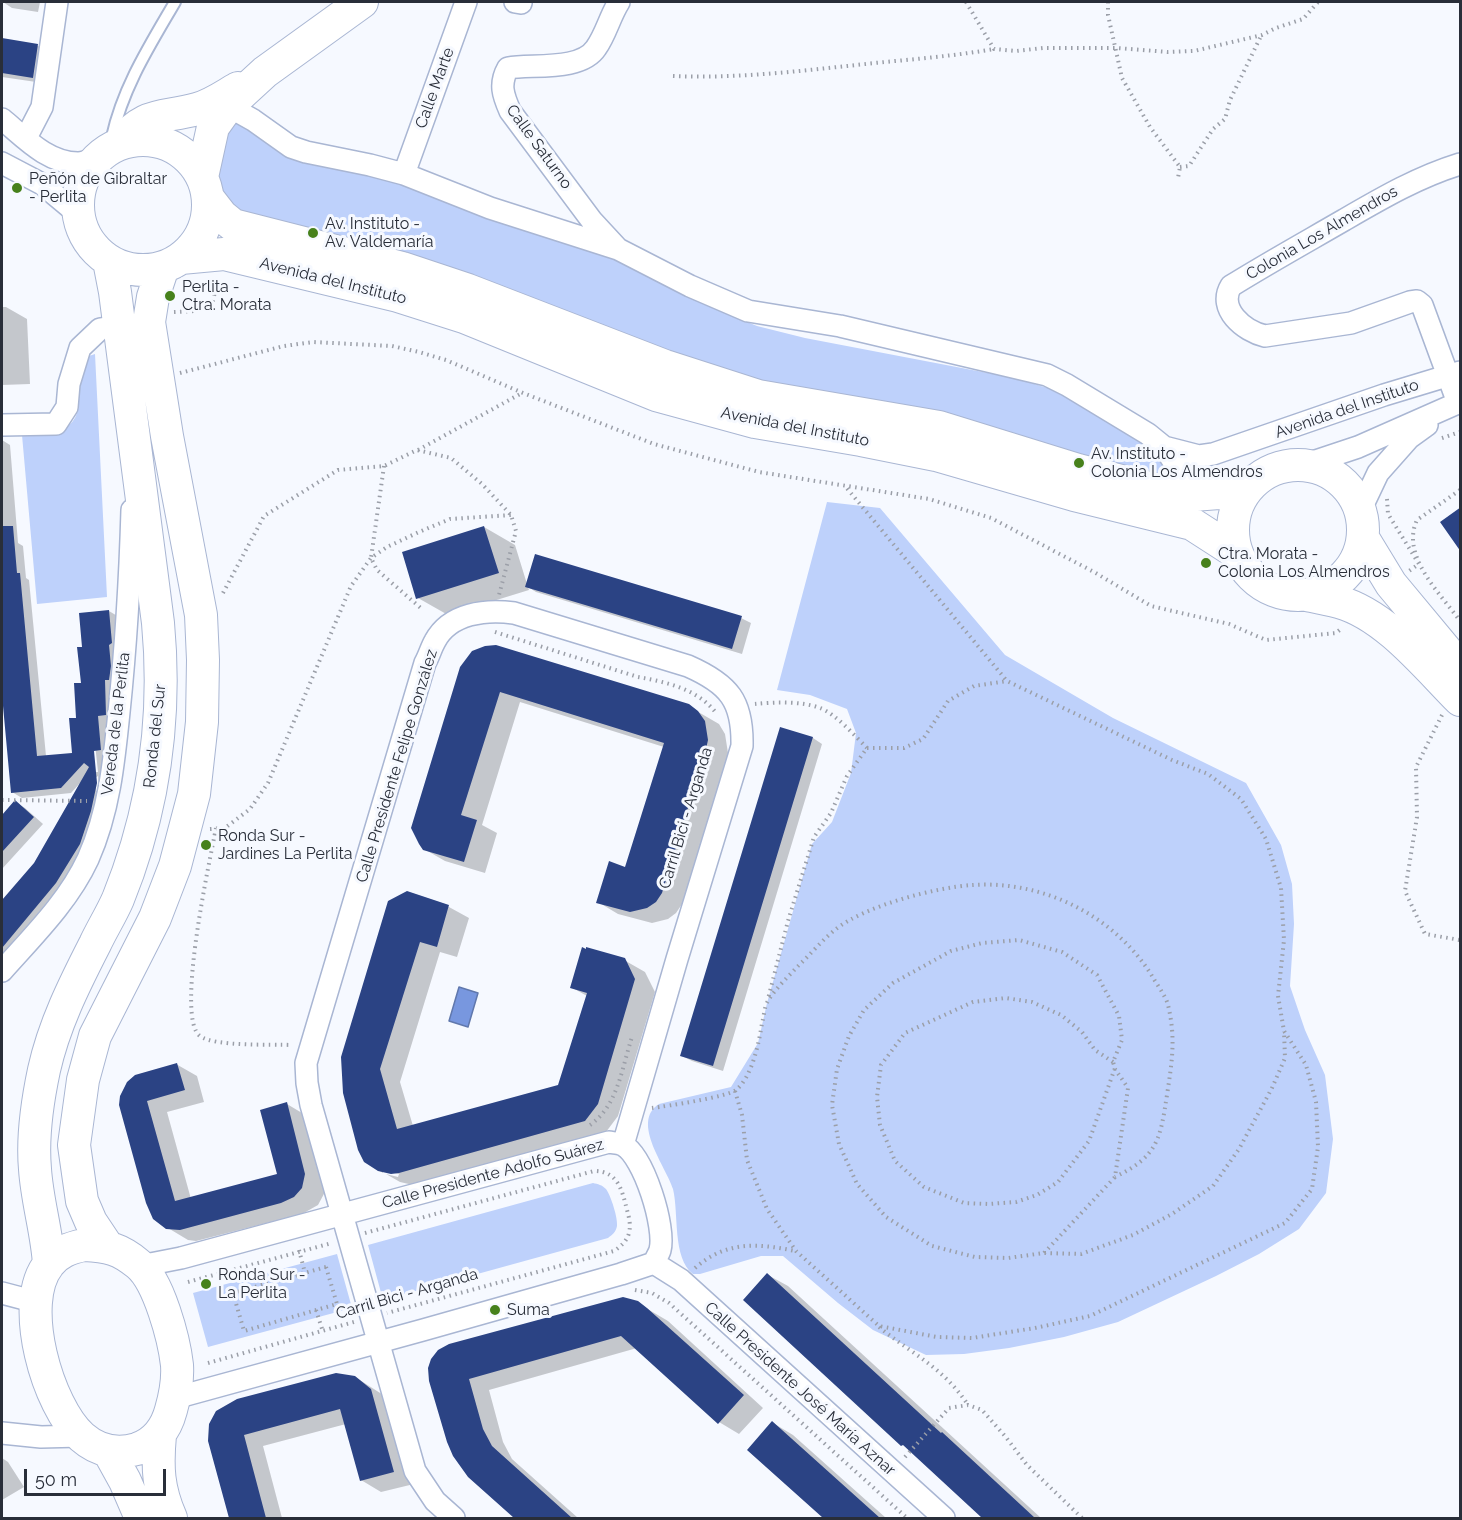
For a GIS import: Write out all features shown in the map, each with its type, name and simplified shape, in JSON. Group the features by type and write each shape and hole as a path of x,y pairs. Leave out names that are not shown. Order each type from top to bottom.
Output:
{"main road":[{"path":"109,1452 125,1453 147,1446 160,1435 169,1418 175,1398 177,1366 163,1306 140,1266 107,1246 91,1222 82,1200 74,1145 83,1080 94,1036 154,918 175,866 194,794 202,722 201,615 169,447 149,322 153,297 172,262 196,242 206,221 205,188 213,127 259,77 362,2"},
{"path":"172,262 147,270 128,268 109,261 95,249 84,233 78,214 79,193 85,175 132,129 150,118 197,109 232,109"},
{"path":"108,151 142,139 164,143 185,155 205,188"},
{"name":"Avenida del Instituto","path":"205,188 222,216 233,225 402,268 533,314 665,366 758,396 939,427 1078,470 1180,496 1245,491"},
{"name":"Avenida del Instituto","path":"172,262 224,254 398,297 464,317 656,395 755,422 936,455 1074,495 1192,524 1237,553"},
{"name":"Ronda del Sur","path":"109,261 159,634 162,666 160,719 153,785 133,855 117,901 53,1032 35,1118 35,1169 49,1264 41,1278 36,1302 36,1323 41,1354 60,1408 81,1436 93,1445 109,1452"},
{"path":"1453,705 1390,630 1362,612 1340,602 1307,595 1280,593 1261,584 1246,569 1237,553 1233,539 1233,522 1237,506 1245,491 1262,476 1281,467 1304,465 1328,472 1348,489 1361,525 1391,584 1461,667"},
{"path":"1307,595 1326,590 1347,574 1358,556 1361,525"},
{"path":"49,1264 65,1250 84,1245 107,1246"},
{"path":"160,1435 158,1477 171,1518"},
{"path":"109,1452 141,1518"}],"street":[{"path":"26,138 42,107 57,2"},
{"name":"Calle Marte","path":"404,174 466,2"},
{"name":"Calle Saturno","path":"618,249 592,220 510,111 502,94 502,78 508,68 564,64 583,59 596,49 619,2"},
{"name":"Avenida del Instituto","path":"232,109 291,147 404,174 490,208 618,249 690,286 748,311 840,326 1047,375 1148,434 1164,447 1181,472 1210,494"},
{"path":"2,119 38,149 53,158 79,163 108,151"},
{"path":"2,163 42,184 78,214"},
{"name":"Colonia Los Almendros","path":"1459,403 1454,373 1418,301 1351,323 1265,336 1256,334 1235,318 1227,305 1226,294 1231,286 1405,185 1437,171 1461,164"},
{"path":"2,425 56,424 67,406 69,384 80,348 100,329 118,326"},
{"name":"Avenida del Instituto","path":"1164,447 1199,456 1213,454 1454,373"},
{"path":"1361,525 1378,473 1409,438 1459,403"},
{"name":"Avenida del Instituto","path":"1304,465 1358,447 1459,403"},
{"name":"Vereda de la Perlita","path":"2,971 61,904 87,859 102,819 113,772 123,679 130,582 134,444"},
{"name":"Calle Presidente Felipe González","path":"378,1342 341,1215 307,1083 306,1063 429,655 436,639 451,624 470,614 493,610 514,613 688,666 711,676 726,688 743,726 742,747 622,1145"},
{"name":"Calle Presidente Adolfo Suárez","path":"140,1266 181,1258 609,1142 622,1145 635,1156 643,1168 652,1196 660,1241 660,1249 654,1263"},
{"path":"175,1398 654,1263"},
{"name":"Calle Presidente José María Aznar","path":"654,1263 681,1280 944,1518"},
{"path":"2,1293 36,1302"},
{"path":"378,1342 415,1471 435,1501 454,1518"},
{"path":"2,1433 41,1437 81,1436"}],"lane":[{"path":"108,151 116,118 134,73 175,2"}],"path":[{"path":"966,2 994,49"},
{"path":"1108,2 1108,15 1122,78 1150,127 1179,166 1178,178"},
{"path":"673,76 701,77 795,72 948,57 994,49 1016,51 1043,48 1117,48 1168,52 1194,51 1262,35 1303,19 1318,2"},
{"path":"1179,166 1189,166 1213,129 1225,119 1238,82 1262,35"},
{"path":"219,601 264,516 338,470 384,466 523,393"},
{"path":"417,450 451,459 482,483 512,515 516,531 502,586 493,610 493,632 682,689 704,699 716,712 720,723"},
{"path":"384,466 371,558 377,570 423,610"},
{"path":"845,485 1007,681 1172,760 1209,774 1241,799 1266,839 1281,888 1284,939 1278,996 1284,1031 1285,1058 1272,1088 1239,1149 1213,1186 1172,1214 1133,1234 1081,1254 1044,1253 1008,1258 975,1257 932,1246 886,1217 857,1184 839,1144 832,1105 837,1069 849,1036 864,1010 893,983 951,951 982,943 1019,940 1062,952 1097,975 1119,1016 1122,1040 1113,1062"},
{"path":"1461,490 1417,520 1413,528 1414,545 1419,564 1461,621"},
{"path":"207,829 225,828 250,809 268,783 351,586 371,558 387,547 450,519 512,515"},
{"path":"736,706 779,701 821,708 844,725 867,748 904,748 923,739 948,701 974,686 1007,681"},
{"path":"1453,705 1416,767 1417,817 1406,891 1425,934 1461,940"},
{"path":"634,1109 705,1099 735,1090 749,1070 758,1043 788,921 814,837 831,813 847,776 867,748"},
{"path":"2,800 106,802"},
{"path":"216,828 196,934 191,992 192,1024 197,1034 206,1040 310,1045"},
{"path":"767,1003 786,979 837,928 876,908 916,895 973,885 1024,887 1085,909 1121,938 1146,965 1167,1002 1174,1039 1163,1121 1156,1145 1137,1166 1115,1177 1044,1253"},
{"path":"1115,1068 1089,1142 1058,1182 1037,1195 1016,1202 964,1203 924,1187 895,1161 880,1125 877,1097 882,1065 905,1033 973,1002 1006,998 1032,1002 1061,1015 1083,1032 1095,1050 1113,1062 1128,1088 1115,1177"},
{"path":"594,1171 585,1131 600,1118 611,1102 635,1026"},
{"path":"879,1326 938,1337 972,1338 1090,1316 1285,1223 1312,1189 1318,1147 1316,1102 1306,1065 1284,1031"},
{"path":"735,1090 742,1115 747,1160 767,1209 796,1251 904,1347 936,1367 956,1387 968,1405"},
{"path":"188,1282 594,1171 601,1171 615,1178 620,1184 630,1224 624,1244 614,1251 626,1289 652,1293 669,1303 907,1518"},
{"path":"293,1228 305,1273"},
{"path":"681,1280 702,1262 724,1249 764,1244 796,1251"},
{"name":"Carril Bici - Arganda","path":"208,1364 614,1251"},
{"path":"326,1267 337,1304 316,1310 244,1331 233,1293 326,1267"},
{"path":"316,1310 330,1355"},
{"path":"893,1473 915,1444 949,1408 968,1405 982,1410 1027,1465 1082,1518"}],"shaded area":[{"path":"232,114 398,182 614,258 718,310 757,326 805,338 1014,378 1051,389 1082,403 1131,432 1158,455 1165,467 1187,483 792,393 244,220 219,188 214,168"},
{"path":"95,354 107,597 37,604 22,435 59,431 73,422 79,403 81,369 86,357"},
{"path":"827,502 880,508 1005,655 1113,718 1246,783 1281,845 1292,884 1294,924 1290,986 1305,1030 1325,1075 1333,1139 1326,1193 1299,1229 1259,1254 1118,1322 1064,1337 1009,1348 964,1354 926,1355 873,1330 783,1256 761,1256 700,1274 693,1274 686,1267 682,1257 677,1235 673,1189 649,1133 648,1122 651,1112 659,1104 731,1087 758,1043 812,844 832,822 851,773 856,733 847,709 810,695 777,690"},
{"path":"593,1183 606,1189 615,1213 616,1228 608,1238 383,1300 368,1245"},
{"path":"337,1254 352,1308 208,1347 193,1293"}],"water":[{"path":"459,987 478,993 468,1027 449,1021"}],"building":[{"path":"2,38 38,44 33,78 2,73"},
{"path":"1461,507 1461,552 1440,522"},
{"path":"2,526 13,526 17,573 20,573 37,756 72,753 69,718 76,718 74,683 81,683 77,647 82,647 79,613 109,610 112,643 109,645 111,666 109,680 105,680 106,715 98,716 101,750 94,751 97,783 80,844 56,883 2,948 2,900 34,863 89,767 84,763 61,788 11,793 2,695"},
{"path":"484,526 499,573 416,599 402,552"},
{"path":"535,554 742,616 732,649 525,587"},
{"path":"496,645 689,704 705,721 708,740 706,749 662,893 656,902 647,908 630,912 596,903 609,861 625,867 664,743 500,692 461,815 477,820 464,862 423,850 419,844 411,828 460,667 472,651"},
{"path":"780,727 813,737 713,1066 680,1056"},
{"path":"15,800 34,817 2,852 2,815"},
{"path":"407,891 449,905 437,947 420,942 380,1069 397,1129 558,1085 587,993 570,988 582,947 625,958 635,979 598,1104 585,1121 399,1173 378,1171 364,1162 358,1150 343,1093 341,1057 388,901"},
{"path":"177,1063 185,1090 147,1101 175,1201 277,1174 260,1110 287,1102 305,1174 302,1188 294,1197 281,1203 180,1230 166,1229 153,1219 146,1203 119,1105 120,1096 127,1082 135,1075"},
{"path":"767,1273 1035,1518 982,1518 903,1445 901,1446 743,1300"},
{"path":"623,1297 638,1301 647,1308 744,1395 718,1424 621,1336 469,1379 483,1429 492,1446 572,1518 514,1518 468,1477 453,1456 429,1381 428,1368 431,1359 438,1350 449,1344"},
{"path":"336,1373 355,1376 371,1389 394,1472 360,1481 340,1409 244,1435 266,1518 229,1518 208,1441 209,1424 216,1411 237,1399"},
{"path":"772,1421 880,1518 823,1518 747,1450"}],"place":[{"name":"Peñón de Gibraltar - Perlita","path":"17,188"},
{"name":"Av. Instituto - Av. Valdemaría","path":"313,233"},
{"name":"Perlita - Ctra. Morata","path":"170,296"},
{"name":"Av. Instituto - Colonia Los Almendros","path":"1079,463"},
{"name":"Ctra. Morata - Colonia Los Almendros","path":"1206,563"},
{"name":"Ronda Sur - Jardines La Perlita","path":"206,845"},
{"name":"Ronda Sur - La Perlita","path":"206,1284"},
{"name":"Suma","path":"495,1310"}]}
